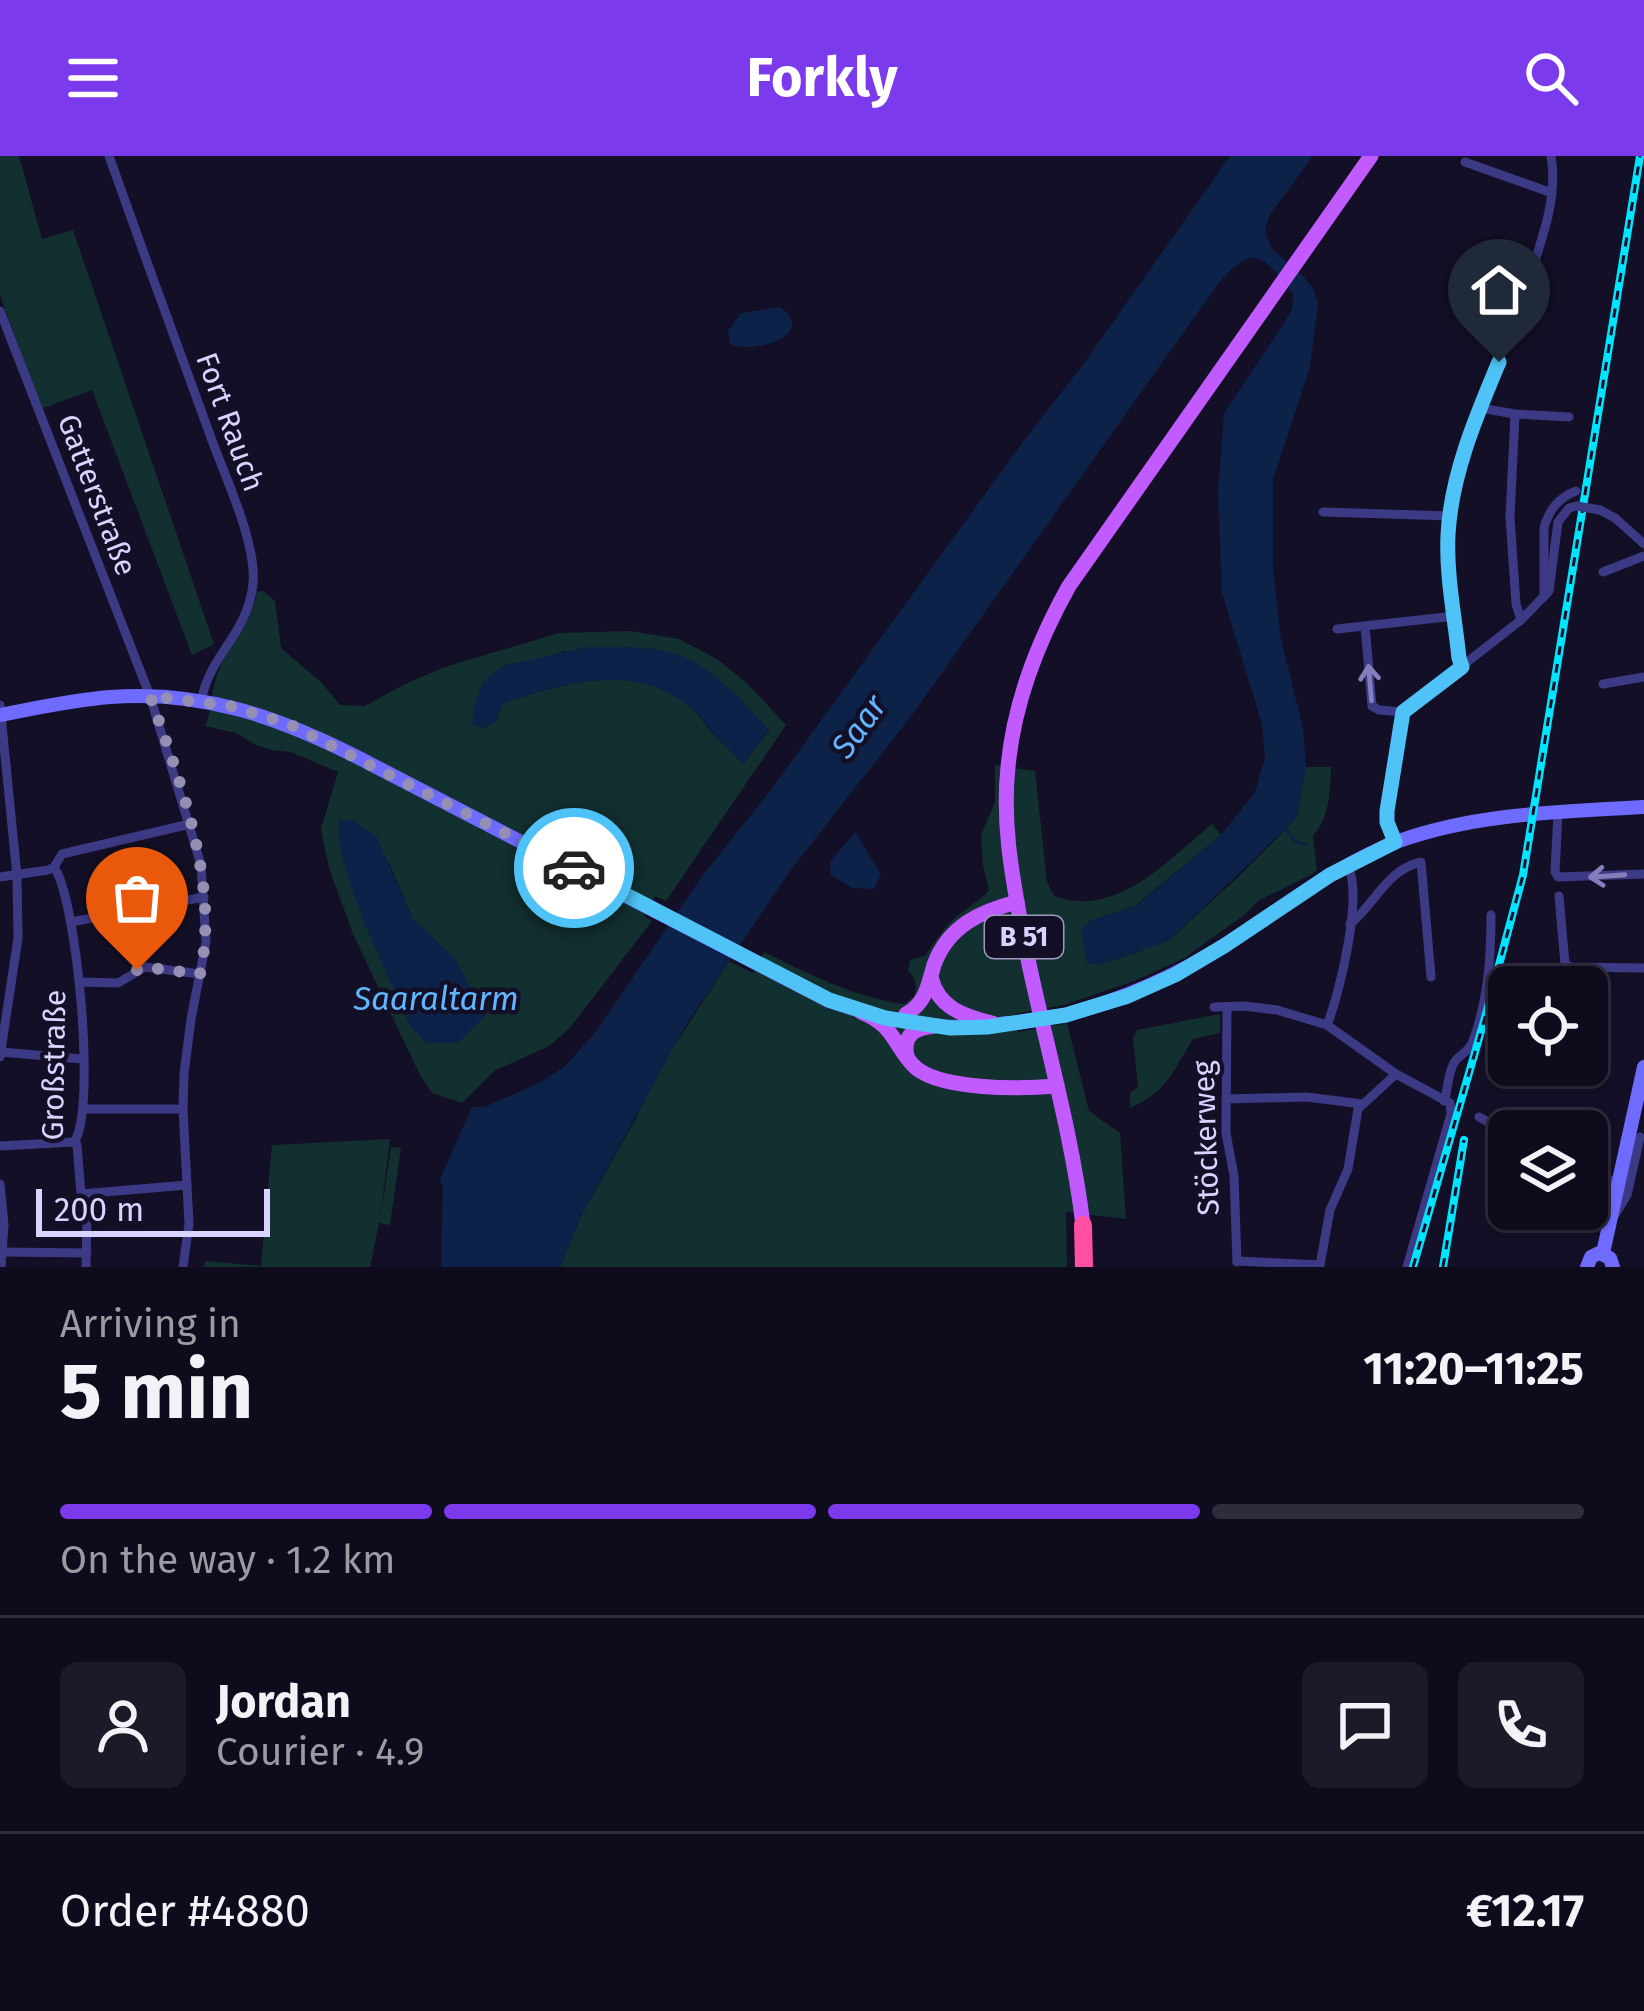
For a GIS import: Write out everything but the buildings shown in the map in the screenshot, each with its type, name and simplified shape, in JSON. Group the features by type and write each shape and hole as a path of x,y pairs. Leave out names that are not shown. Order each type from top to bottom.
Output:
{"highway":[{"name":"B 51","path":"1083,1225 1084,1267"}],"main road":[{"name":"B 51","path":"1083,1225 1007,851 1008,767 1019,703 1037,648 1093,549 1371,156"},
{"path":"1,715 93,699 150,696 201,700 289,724 829,1000 883,1023 922,1074 948,1082 1057,1086"},
{"path":"908,1059 906,1042 916,1029 1066,1015 1152,986 1395,842 1462,824 1644,807"},
{"path":"906,1014 920,1004 936,958 962,926 978,914 1017,902"},
{"path":"931,977 938,994 963,1016 1005,1023"},
{"path":"788,978 906,1014 1005,1023"},
{"path":"861,1012 934,1027"},
{"path":"1610,1262 1609,1222 1618,1184 1638,1137 1644,1067"},
{"path":"1587,1267 1591,1257 1626,1267"}],"street":[{"name":"Fort Rauch","path":"109,156 254,565 245,618 210,671 201,700"},
{"path":"1462,667 1448,555 1450,516 1460,468 1547,220 1554,176 1551,156"},
{"path":"1465,162 1552,194"},
{"name":"Gatterstraße","path":"0,311 150,696 201,865 206,941 187,1047 183,1109 188,1224 183,1267"},
{"path":"1480,408 1569,417"},
{"path":"1515,414 1510,517 1520,620"},
{"path":"1544,596 1544,528 1553,508 1576,491"},
{"path":"1365,626 1372,706 1403,712 1544,596 1552,583 1558,522 1568,508 1600,510 1644,544"},
{"path":"1323,512 1450,516"},
{"path":"1603,572 1644,556"},
{"path":"1337,629 1455,616"},
{"path":"1603,684 1644,677"},
{"path":"0,705 19,938 0,1054 82,1059"},
{"path":"1395,842 1387,811 1403,712"},
{"path":"1558,813 1555,872 1563,879 1644,874"},
{"path":"0,877 54,867 62,854 190,824"},
{"path":"1350,923 1393,874 1421,862 1431,977"},
{"path":"1327,1025 1341,980 1350,923 1354,884 1348,866"},
{"name":"Großstraße","path":"54,867 80,982 84,1108 74,1142 87,1216 86,1267"},
{"path":"1559,896 1565,964 1644,968"},
{"path":"70,922 204,897"},
{"path":"1407,1267 1451,1114 1447,1102 1453,1065 1467,1054 1473,1041 1487,990 1490,915"},
{"path":"80,982 118,983 145,967 200,974"},
{"path":"1214,1007 1277,1010 1327,1025 1396,1074 1447,1102"},
{"name":"Stöckerweg","path":"1227,1007 1226,1133 1235,1190 1237,1264"},
{"path":"1237,1264 1320,1265 1330,1210 1348,1169 1357,1114 1396,1074"},
{"path":"1226,1099 1306,1097 1362,1104"},
{"path":"84,1108 183,1109"},
{"path":"1479,1117 1488,1122"},
{"path":"1609,1222 1627,1195 1638,1137"},
{"path":"0,1145 74,1142"},
{"path":"1608,1180 1618,1184"},
{"path":"0,1184 1,1267"},
{"path":"81,1194 187,1185"},
{"path":"3,1252 87,1253"}],"green space":[{"path":"0,156 19,156 42,239 73,230 214,644 192,655 92,390 41,409 0,295"},
{"path":"257,592 275,601 281,648 340,705 365,706 445,667 559,633 630,631 679,639 717,659 786,725 666,901 655,896 644,916 652,921 569,1029 549,1046 494,1071 462,1103 432,1093 420,1075 353,934 329,868 321,829 338,772 205,726 216,677 250,615","holes":["565,651 736,695 769,730 744,763 684,702 641,683 595,680 503,703 541,659","389,863 413,919 411,1027 353,892"]},
{"path":"995,765 1035,771 1047,882 1054,896 1099,900 1120,893 1158,869 1212,824 1221,835 1135,906 1093,920 1099,965 1168,941 1296,819 1306,767 1331,767 1326,812 1313,836 1317,870 1311,875 1259,900 1183,959 1064,1005 1015,1014 1018,1032 1067,1023 1089,1111 1120,1133 1126,1219 1066,1212 1067,1267 560,1267 582,1214 660,1068 729,961 753,973 764,952 867,996 903,1004 914,997 910,960 925,956 952,920 989,890 981,835 995,802"},
{"path":"1220,1014 1220,1033 1193,1039 1161,1088 1130,1108 1130,1093 1138,1087 1133,1038 1137,1030"},
{"path":"390,1139 380,1220 391,1147 401,1148 390,1225 379,1223 370,1267 204,1267 205,1261 261,1266 272,1145"}],"water":[{"name":"Saar","path":"1230,156 1313,156 1269,216 1265,231 1272,249 1303,276 1318,303 1310,367 1273,479 1273,568 1281,639 1303,728 1306,767 1296,819 1168,941 1099,965 1087,963 1081,929 1092,920 1136,906 1221,835 1255,792 1265,758 1262,724 1222,593 1218,492 1224,413 1286,320 1293,294 1266,263 1250,258 1218,284 912,715 790,871 686,1025 582,1214 560,1267 441,1267 440,1179 472,1107 485,1107 539,1083 564,1067 594,1034 703,875 1082,366"},
{"path":"780,307 790,317 787,334 766,345 730,344 728,331 741,313"},
{"path":"588,647 653,649 687,659 726,685 769,729 744,764 685,703 664,690 619,680 572,684 526,696 503,703 496,721 485,728 472,724 483,682 502,666"},
{"name":"Saaraltarm","path":"353,820 376,836 413,919 455,958 485,1016 458,1043 426,1043 411,1027 346,871 338,821"},
{"path":"855,832 881,874 874,889 852,888 831,875 830,862"}],"waterway":[{"path":"1286,829 1296,842 1307,845"}],"railway":[{"path":"1413,1267 1523,875 1640,156"},
{"path":"1443,1267 1464,1140"}],"way so far":[{"path":"137,970 200,974 206,941 201,865 150,696 201,700 289,724 574,868"}],"route":[{"path":"574,868 829,1000 911,1024 965,1028 1066,1015 1175,975 1330,875 1395,842 1387,811 1403,712 1462,667 1448,555 1450,516 1468,442 1499,362"}]}
